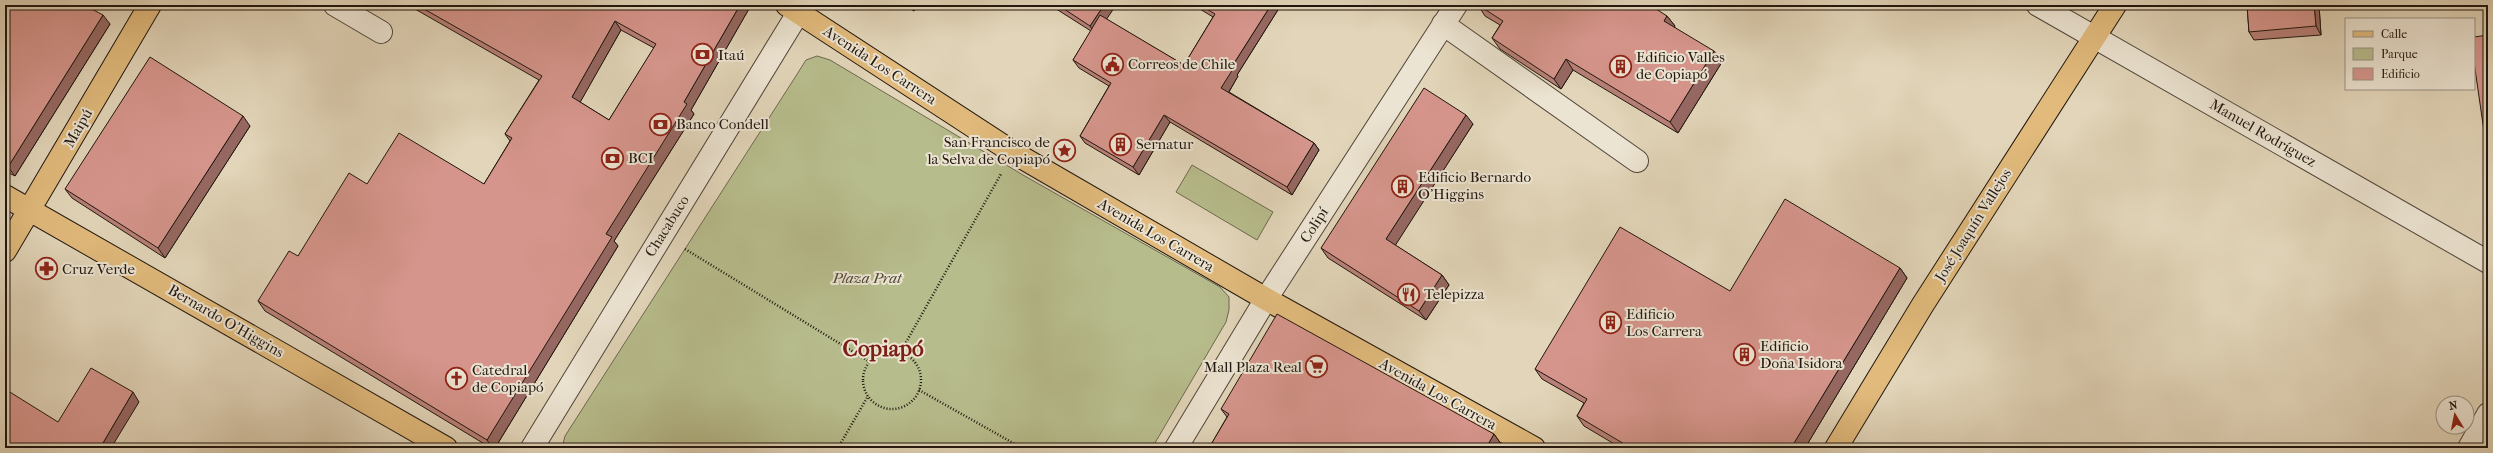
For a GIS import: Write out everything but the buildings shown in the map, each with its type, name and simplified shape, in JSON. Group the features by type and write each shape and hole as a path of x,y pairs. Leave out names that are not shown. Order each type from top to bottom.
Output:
{"main road":[{"name":"Maipú","path":"5,251 150,5"},
{"name":"José Joaquín Vallejos","path":"1836,448 1926,299 2115,5"},
{"name":"Avenida Los Carrera","path":"796,7 1014,153 1266,299 1534,448"},
{"name":"Bernardo O'Higgins","path":"5,196 31,208 446,448"}],"street":[{"path":"335,5 380,32"},
{"name":"Colipí","path":"1176,448 1266,299 1456,5"},
{"name":"Manuel Rodríguez","path":"2038,5 2488,262"},
{"name":"Chacabuco","path":"532,448 662,235 796,7"},
{"path":"1443,24 1637,161"},
{"path":"2469,448 2488,414"}],"path":[{"path":"900,353 1014,153"},
{"path":"662,235 870,362"},
{"path":"887,352 900,353 914,362 919,370 919,390 911,401 899,408 881,407 868,396 863,378 865,369 870,362 887,352"},
{"path":"919,390 1022,448"},
{"path":"838,448 868,396"}],"green space":[{"name":"Plaza Prat","path":"817,56 830,60 1023,175 1220,287 1229,297 1229,310 1226,322 1152,448 562,448 565,436 806,60"},
{"path":"1192,165 1273,212 1257,240 1176,192"}],"place":[{"name":"Itaú","path":"702,55"},
{"name":"Correos de Chile","path":"1113,64"},
{"name":"Edificio Valles de Copiapó","path":"1621,66"},
{"name":"Banco Condell","path":"661,124"},
{"name":"Sernatur","path":"1121,144"},
{"name":"San Francisco de la Selva de Copiapó","path":"1065,151"},
{"name":"BCI","path":"612,158"},
{"name":"Edificio Bernardo O'Higgins","path":"1403,186"},
{"name":"Cruz Verde","path":"47,269"},
{"name":"Telepizza","path":"1409,294"},
{"name":"Edificio Los Carrera","path":"1611,323"},
{"name":"Edificio Doña Isidora","path":"1744,355"},
{"name":"Mall Plaza Real","path":"1317,367"},
{"name":"Catedral de Copiapó","path":"457,379"}],"district":[{"name":"Copiapó","path":"883,348"}]}
